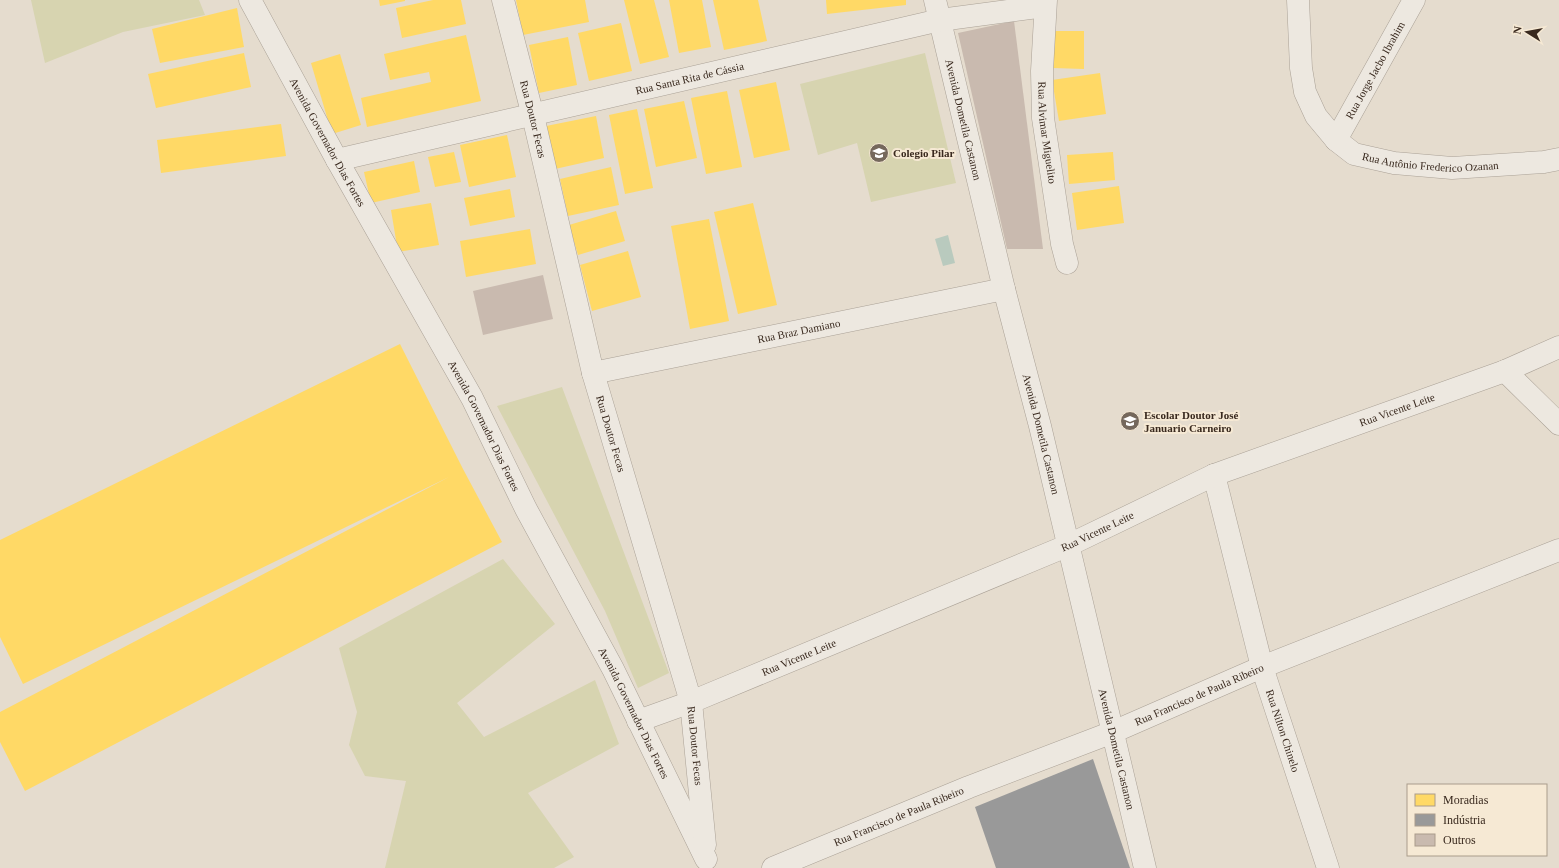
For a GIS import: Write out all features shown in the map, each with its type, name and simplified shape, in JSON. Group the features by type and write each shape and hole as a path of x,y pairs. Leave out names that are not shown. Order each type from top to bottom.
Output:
{"street":[{"name":"Avenida Governador Dias Fortes","path":"250,0 337,160 472,398 526,509 613,669 708,863"},
{"name":"Rua Doutor Fecas","path":"503,0 533,116 593,373 691,702 708,863"},
{"name":"Rua Antônio Frederico Ozanan","path":"1298,0 1301,68 1305,92 1316,116 1336,140 1354,154 1366,158 1394,163 1452,168 1544,162 1559,159"},
{"name":"Rua Jorge Jacbo Ibrahim","path":"1336,140 1414,0"},
{"name":"Rua Santa Rita de Cássia","path":"337,160 533,116 938,10 1045,3"},
{"name":"Rua Alvimar Miguelito","path":"1045,3 1042,71 1043,118 1062,244 1067,263"},
{"name":"Avenida Dometila Castanon","path":"938,10 1004,289 1069,545 1145,868"},
{"name":"Rua Braz Damiano","path":"593,373 1004,289"},
{"name":"Rua Vicente Leite","path":"638,721 691,702 1069,545 1214,475 1505,371 1559,347"},
{"path":"1505,371 1559,424"},
{"name":"Rua Nilton Chinelo","path":"1214,475 1262,667 1328,868"},
{"name":"Rua Francisco de Paula Ribeiro","path":"773,868 969,787 1113,732 1262,667 1559,550"}],"shaded area":[{"path":"31,0 199,0 205,15 123,32 45,63"},
{"path":"925,53 956,183 871,202 857,143 818,155 800,84"},
{"path":"948,235 955,263 943,266 935,239"},
{"path":"562,387 669,673 638,688 605,611 497,406"},
{"path":"503,559 555,624 457,703 484,737 595,680 619,744 528,793 574,857 554,868 385,868 406,781 365,776 349,745 357,712 339,648"}],"building: Moradias":[{"path":"379,0 405,0 405,1 380,6"},
{"path":"433,0 461,0 466,24 402,38 396,8"},
{"path":"516,0 585,0 589,22 523,35"},
{"path":"624,0 654,0 669,57 640,64"},
{"path":"669,0 702,0 711,47 679,53"},
{"path":"713,0 758,0 767,41 724,50"},
{"path":"826,0 906,0 906,5 827,14"},
{"path":"237,8 244,47 160,63 152,29"},
{"path":"621,23 632,71 589,81 578,33"},
{"path":"1054,31 1084,31 1084,69 1053,68"},
{"path":"466,35 481,101 367,127 361,98 431,82 429,72 390,80 384,54"},
{"path":"568,37 577,85 539,93 529,45"},
{"path":"244,53 251,87 156,108 148,74"},
{"path":"340,54 361,125 332,134 311,63"},
{"path":"1100,73 1106,114 1059,121 1052,80"},
{"path":"776,82 790,150 754,158 739,90"},
{"path":"727,91 742,167 706,174 691,98"},
{"path":"684,101 697,158 656,167 644,109"},
{"path":"637,109 653,188 625,194 609,115"},
{"path":"596,116 604,158 555,169 546,126"},
{"path":"281,124 286,156 161,173 157,140"},
{"path":"507,135 516,177 469,187 460,145"},
{"path":"454,152 461,182 435,187 428,157"},
{"path":"1113,152 1115,180 1069,184 1067,155"},
{"path":"414,161 420,192 371,203 364,172"},
{"path":"611,167 619,205 568,216 560,179"},
{"path":"1119,186 1124,223 1077,230 1072,193"},
{"path":"510,189 515,217 470,226 464,198"},
{"path":"431,203 439,245 398,252 391,210"},
{"path":"753,203 777,305 738,314 714,212"},
{"path":"616,211 625,241 578,255 569,225"},
{"path":"709,219 729,321 690,329 671,226"},
{"path":"530,229 536,264 466,277 460,241"},
{"path":"628,251 641,297 592,311 580,265"},
{"path":"400,344 463,469 502,542 25,791 0,742 0,712 449,477 23,684 0,637 0,540"}],"building: Indústria":[{"path":"1093,759 1130,868 996,868 975,807"}],"building: Outros":[{"path":"1014,21 1043,249 1007,249 958,33"},
{"path":"543,275 553,319 483,335 473,291"}],"place":[{"name":"Colegio Pilar","path":"879,153"},
{"name":"Escolar Doutor José Januario Carneiro","path":"1130,421"}]}
